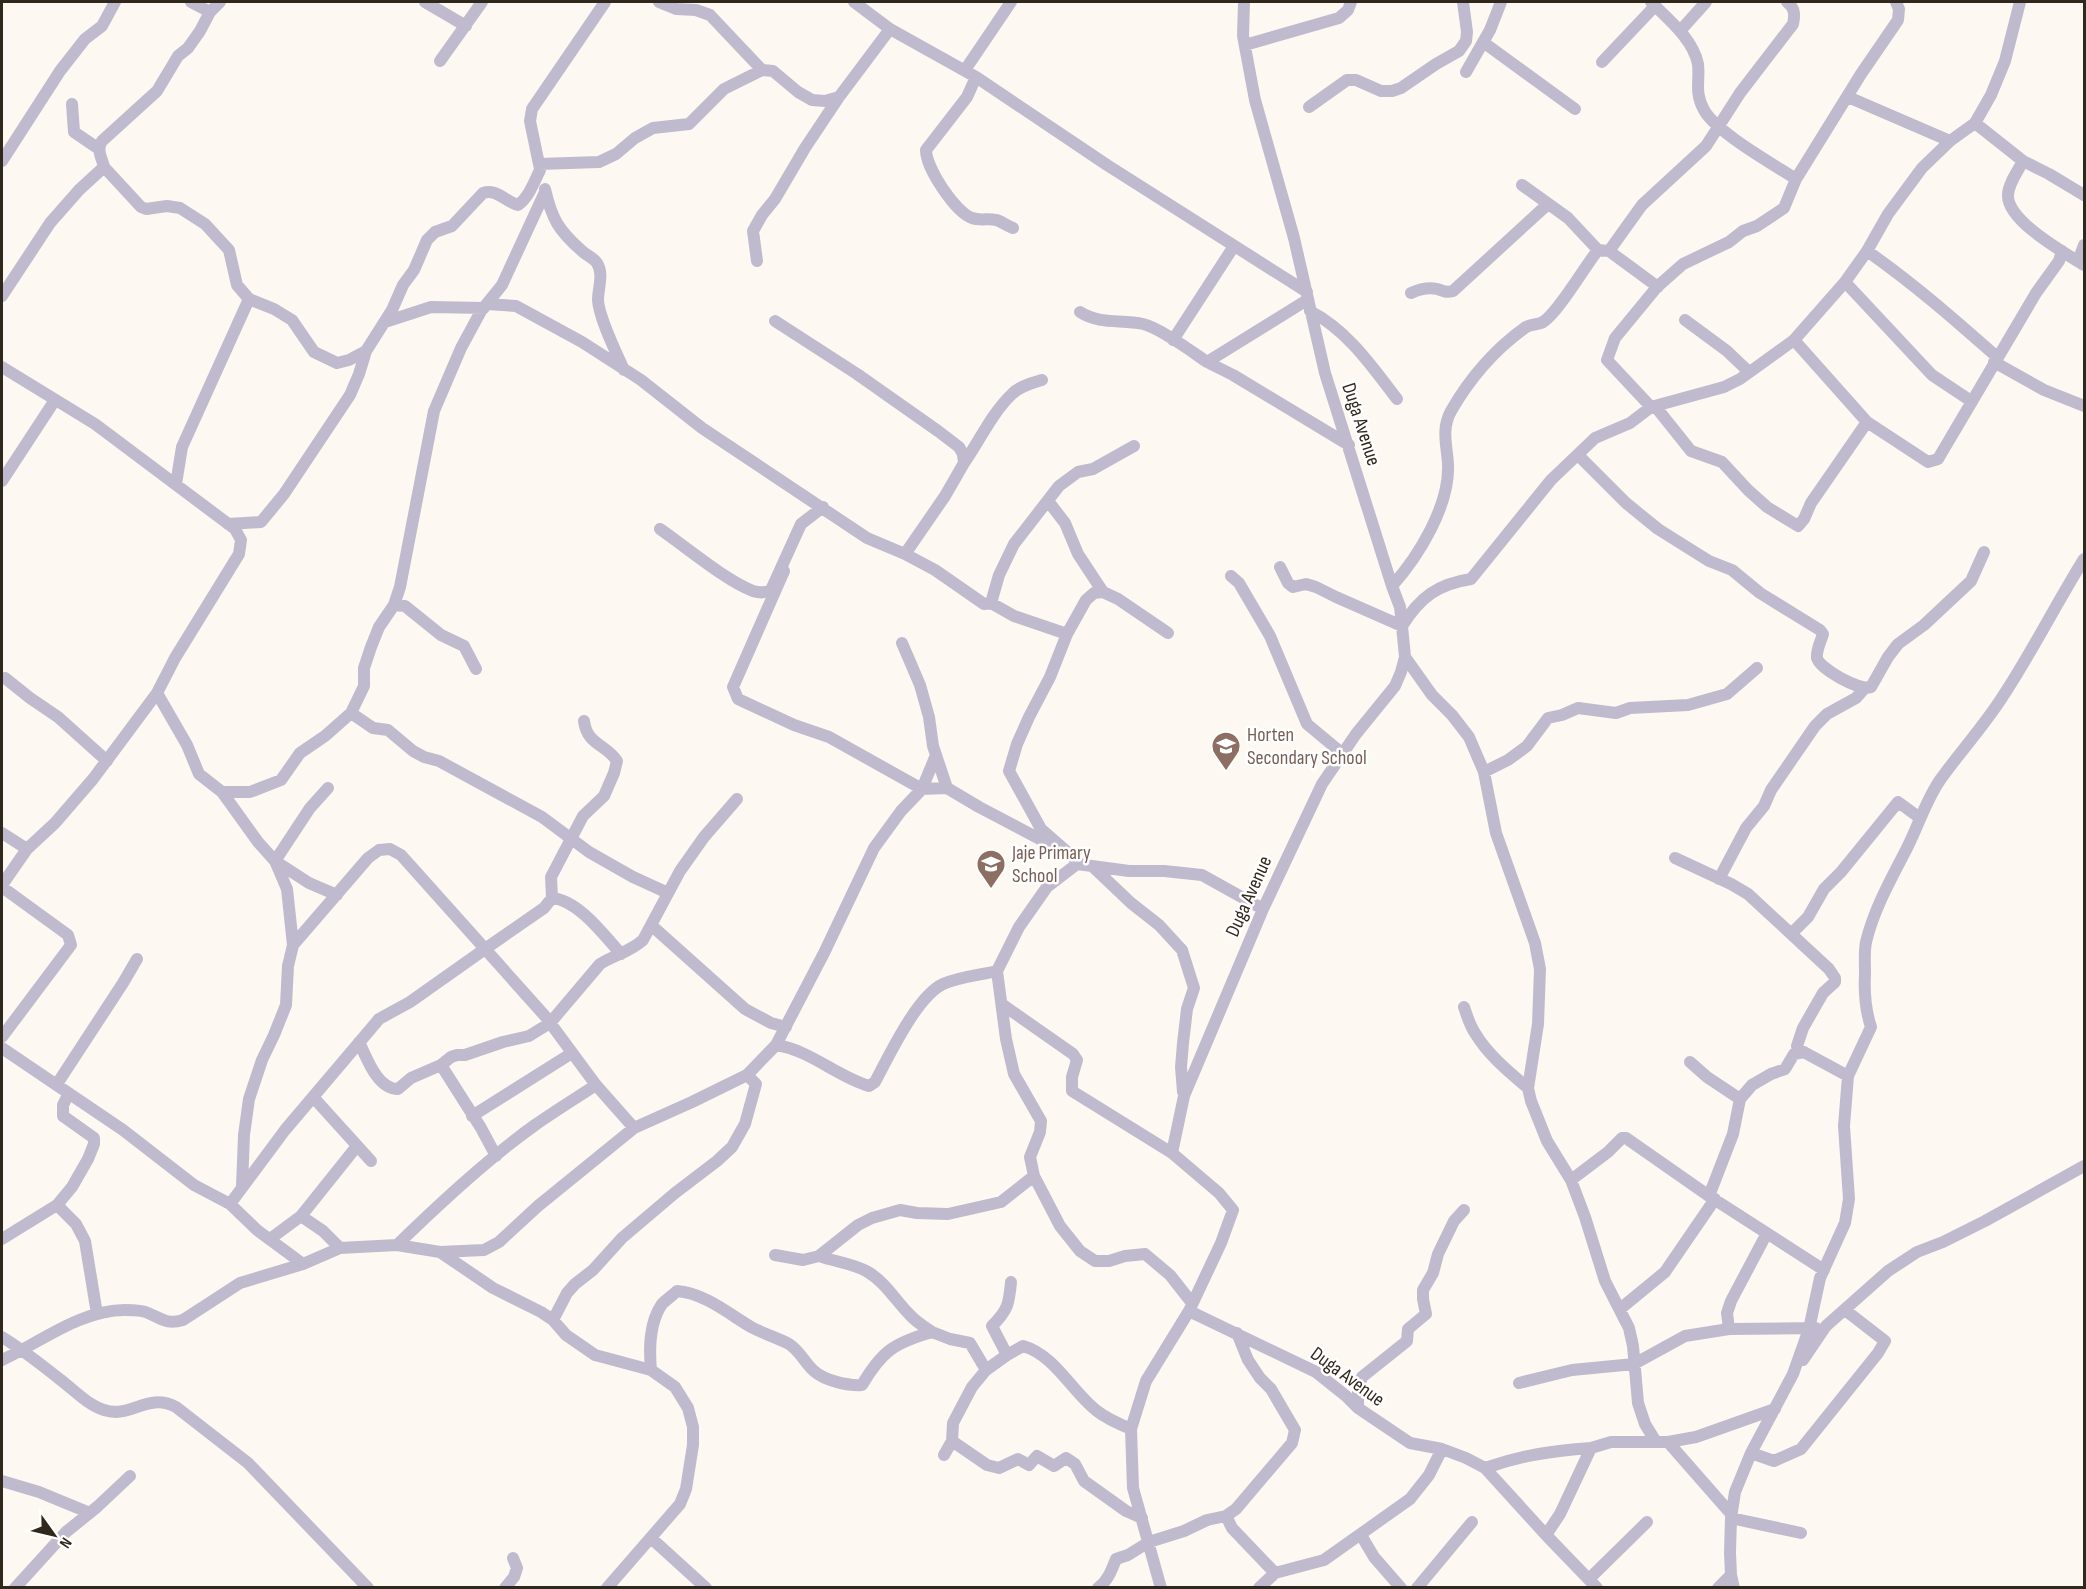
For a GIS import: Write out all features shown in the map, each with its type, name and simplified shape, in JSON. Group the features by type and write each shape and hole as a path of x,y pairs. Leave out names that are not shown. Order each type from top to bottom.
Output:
{"street":[{"path":"2,160 60,71 85,39 102,26 115,2"},
{"path":"191,2 210,12"},
{"path":"220,2 210,12 188,48 178,56 157,91 102,141 99,149 104,167 141,207 146,209 167,206 180,208 205,224 229,250 237,285 249,299 274,309 292,320 314,352 337,363 349,360 366,351"},
{"path":"425,2 466,26"},
{"path":"440,61 482,2"},
{"path":"605,2 532,109 530,121 551,213 559,229 596,262 600,276 598,301 606,328 624,370"},
{"path":"659,2 676,9 696,10 710,15 762,70"},
{"path":"854,2 890,29 970,73 1107,165 1234,246 1308,301 1341,331 1364,356 1397,399"},
{"path":"1011,2 970,73 967,97 926,150 926,157 939,183 964,214 974,219 996,220 1013,228"},
{"name":"Duga Avenue","path":"1172,1153 1184,1096 1263,909 1322,784 1342,754 1395,686 1405,657 1400,607 1325,373 1255,100 1243,36 1244,2"},
{"path":"1245,45 1339,18 1348,10 1351,2"},
{"path":"1309,107 1347,80 1356,80 1381,91 1401,88 1459,51 1466,42 1467,32 1463,2"},
{"path":"1466,72 1501,2"},
{"path":"1680,32 1706,2"},
{"path":"1392,586 1408,568 1426,538 1444,495 1448,465 1445,451 1446,422 1452,409 1493,353 1528,325 1542,323 1642,205 1706,146 1717,126 1792,24 1795,15 1792,5 1787,2"},
{"path":"1867,422 1811,503 1798,526 1767,507 1722,462 1691,451 1653,407 1607,360 1615,338 1658,286 1683,264 1729,242 1743,231 1756,226 1784,208 1796,179 1870,60 1898,20 1899,9 1896,2"},
{"path":"1280,567 1288,583 1293,587 1306,584 1316,587 1402,626 1412,610 1427,597 1449,583 1471,579 1551,480 1595,438 1630,423 1653,407 1724,387 1794,340 1845,282 1867,251 1888,214 1922,168 1950,141 1975,123 1991,95 2005,61 2020,2"},
{"path":"1602,62 1653,4 1692,48 1698,65 1697,89 1704,110 1717,126 1796,179"},
{"path":"757,261 753,231 762,214 775,199 804,148 839,97 890,29"},
{"path":"1483,42 1575,109"},
{"path":"539,167 599,162 616,154 635,138 652,128 689,124 724,89 762,70 773,71 798,92 812,100 825,101 839,97"},
{"path":"1848,97 1950,141"},
{"path":"72,104 74,132 99,149"},
{"path":"1975,123 2023,161 2085,195"},
{"path":"2023,161 2010,187 2008,196 2010,206 2033,230 2081,263 2085,245"},
{"path":"2,296 50,223 79,190 104,167"},
{"path":"228,524 261,522 294,480 350,395 366,351 420,259 427,240 435,232 452,226 488,191 518,205 539,167"},
{"path":"1522,184 1568,218 1604,250 1658,286"},
{"path":"222,792 250,792 281,780 300,753 325,736 351,713 364,686 364,668 371,647 379,627 394,605 400,587 434,411 460,348 485,306 502,285 545,192"},
{"path":"1411,293 1422,289 1435,289 1448,293 1453,291 1548,204"},
{"path":"1173,340 1234,246"},
{"path":"1867,251 1892,268 1995,360 2044,390 2085,406"},
{"path":"1794,340 1867,422 1928,462 1933,462 1938,459 1995,360 2036,293 2059,261 2062,251"},
{"path":"1845,282 1932,375 1971,401"},
{"path":"176,484 182,447 249,299"},
{"path":"1207,362 1308,301"},
{"path":"385,322 431,307 516,306 582,342 641,380 702,428 867,538 935,570 984,604 991,603 1014,616 1067,634"},
{"path":"1080,312 1097,320 1143,324 1233,375 1348,446"},
{"path":"1685,320 1727,351 1749,372"},
{"path":"775,321 938,431 959,447 964,463"},
{"path":"2,367 95,424 235,529 241,540 239,554 175,658 157,693 107,761 55,823 27,849 2,886 68,935 71,945 2,1037"},
{"path":"905,554 945,496 993,416 1021,387 1041,380"},
{"path":"2,481 55,400"},
{"path":"991,603 999,575 1014,544 1059,486 1078,472 1093,469 1134,446"},
{"path":"1578,456 1626,503 1658,529 1709,561 1732,570 1760,593 1820,630 1823,634 1816,656 1820,664 1853,685 1864,689"},
{"path":"1048,501 1065,524 1078,554 1103,592"},
{"path":"660,528 734,581 755,592 766,592 771,590 801,524 823,507"},
{"path":"1719,879 1746,828 1764,806 1772,790 1815,726 1827,714 1856,698 1864,689 1871,687 1898,644 1924,625 1971,581 1984,552"},
{"path":"1793,1374 1809,1329 1820,1278 1845,1223 1849,1199 1844,1126 1848,1076 1872,1027 1866,1012 1864,995 1866,943 1880,902 1939,781 1980,730 2031,654 2060,598 2085,559"},
{"path":"784,571 733,687 738,699 794,725 829,737 922,789 947,788 1075,861 1092,866 1129,871 1164,871 1202,875 1263,909"},
{"path":"1231,576 1239,583 1265,627 1307,724 1342,754"},
{"path":"1075,861 1041,829 1009,771 1017,744 1050,677 1067,634 1086,600 1094,593 1103,592 1118,599 1168,633"},
{"path":"394,605 405,606 441,635 464,646 476,669"},
{"path":"902,643 920,685 936,755 947,788"},
{"path":"1405,657 1432,696 1452,715 1469,737 1484,772 1496,833 1535,943 1540,969 1539,1024 1528,1088 1531,1101 1547,1141 1571,1180 1586,1217 1605,1281 1629,1328 1638,1404 1645,1424 1731,1516 1801,1533"},
{"path":"1484,772 1508,760 1527,746 1548,718 1578,708 1616,713 1630,708 1688,705 1727,694 1757,668"},
{"path":"5,678 58,717 107,761"},
{"path":"157,693 187,745 199,774 222,792 275,861 287,889 293,945 288,966 286,1005 262,1060 249,1099 244,1135 242,1186"},
{"path":"351,713 373,728 388,730 424,758 439,761 542,817 570,839 633,878 668,893"},
{"path":"230,1204 285,1130 379,1019 410,1002 544,908 552,898 551,877 583,816 604,796 617,760 611,752 596,743 585,732 584,721"},
{"path":"2,1360 70,1324 97,1314 125,1310 146,1312 162,1321 173,1323 183,1320 240,1283 303,1263 340,1248 397,1245 440,1252 484,1250 499,1242 538,1206 634,1128 747,1075 777,1045 874,848 901,811 922,789 936,755"},
{"path":"275,861 310,808 328,788"},
{"path":"359,1042 378,1079 390,1088 398,1089 422,1072 441,1065 457,1054 465,1056 503,1042 529,1036 549,1023 600,964 634,948 643,940 680,871 704,837 737,799"},
{"path":"1791,934 1808,917 1824,889 1870,838 1898,802 1920,818"},
{"path":"2,833 27,849"},
{"path":"293,945 368,858 379,850 390,849 401,855 485,949 549,1023 596,1085 634,1128"},
{"path":"1675,858 1748,894 1835,978 1833,986 1823,993 1797,1046 1848,1076"},
{"path":"275,861 309,883 337,896"},
{"path":"1075,861 1047,887 1019,927 998,971 1006,1039 1014,1074 1041,1121 1040,1132 1030,1157 1034,1176 1060,1226 1080,1251 1095,1261 1109,1261 1125,1256 1145,1254 1170,1275 1191,1307"},
{"path":"1092,866 1131,903 1159,925 1182,950 1194,988 1187,1010 1183,1043 1181,1067 1184,1096"},
{"path":"552,898 560,898 594,923 621,954"},
{"path":"651,925 745,1009 771,1023 786,1027"},
{"path":"57,1084 136,959"},
{"path":"777,1045 791,1047 838,1073 868,1086 875,1082 906,1026 924,1001 942,984 998,971"},
{"path":"1003,1005 1073,1054 1077,1060 1072,1077 1072,1092 1172,1153 1219,1193 1233,1210 1221,1243 1191,1307 1146,1381 1131,1429 1132,1488 1161,1587"},
{"path":"1464,1007 1474,1033 1485,1047 1528,1088"},
{"path":"2,1048 123,1130 194,1185 230,1204 270,1239 303,1263"},
{"path":"1620,1309 1665,1272 1712,1198 1733,1134 1740,1100 1752,1085 1785,1068 1794,1054 1804,1052"},
{"path":"472,1116 572,1053"},
{"path":"1690,1062 1740,1100"},
{"path":"441,1065 496,1156"},
{"path":"553,1320 567,1293 593,1270 622,1238 732,1147 745,1124 747,1109 755,1091 756,1084 747,1075"},
{"path":"397,1245 429,1213 496,1156 534,1126 596,1085"},
{"path":"2,1239 57,1205 72,1187 88,1159 94,1138 63,1116 63,1105 69,1094"},
{"path":"314,1098 370,1161"},
{"path":"1571,1180 1608,1152 1622,1138 1626,1138 1712,1198 1824,1269"},
{"path":"270,1239 301,1216 357,1146"},
{"path":"1718,1587 1733,1581 1731,1516 1735,1492 1751,1453 1793,1374 1826,1326 1888,1271 1917,1252 1944,1242 2085,1166"},
{"path":"776,1255 803,1260 819,1256 858,1225 872,1218 900,1210 948,1214 1001,1202 1034,1176"},
{"path":"57,1205 76,1224 85,1241 97,1314"},
{"path":"1358,1408 1358,1390 1362,1377 1407,1341 1408,1329 1426,1314 1424,1290 1454,1221 1464,1210"},
{"path":"301,1216 323,1231 340,1248"},
{"path":"1729,1329 1727,1313 1731,1301 1767,1233"},
{"path":"440,1252 493,1288 541,1312 553,1320 566,1335 595,1355 651,1370 675,1386 688,1408 693,1427 693,1445 686,1489 680,1504 607,1587"},
{"path":"819,1256 834,1262 857,1266 869,1272 881,1282 911,1317 950,1340 970,1343 986,1370"},
{"path":"1007,1355 992,1326 1006,1312 1011,1282"},
{"path":"651,1370 649,1352 653,1325 663,1304 677,1292 687,1292 753,1328 790,1345 814,1371 824,1377 852,1386 862,1385 876,1362 884,1354 895,1347 933,1332"},
{"name":"Duga Avenue","path":"1191,1307 1237,1333 1316,1372 1358,1408 1410,1443 1442,1449 1485,1468 1593,1583"},
{"path":"1751,1453 1774,1461 1801,1449 1878,1353 1885,1341 1845,1310"},
{"path":"1520,1383 1572,1370 1634,1364 1685,1336 1729,1329 1809,1329 1826,1326"},
{"path":"1098,1587 1102,1586 1111,1572 1116,1559 1128,1555 1149,1542 1184,1531 1207,1520 1226,1516 1236,1509 1292,1443 1295,1430 1270,1389 1248,1360 1237,1333"},
{"path":"2,1337 23,1350 90,1403 104,1410 117,1413 165,1401 176,1407 248,1463 368,1587"},
{"path":"944,1455 952,1441 952,1423 972,1387 986,1370 1023,1346 1032,1348 1066,1378 1095,1410 1108,1419 1131,1429"},
{"path":"1485,1468 1517,1457 1551,1451 1591,1448 1611,1442 1662,1442 1695,1437 1775,1409"},
{"path":"952,1441 987,1465 999,1468 1018,1460 1029,1466 1037,1456 1054,1466 1066,1458 1075,1464 1084,1481 1126,1511 1142,1518"},
{"path":"1546,1535 1560,1514 1591,1448"},
{"path":"1259,1587 1275,1573 1324,1560 1410,1499 1429,1475 1442,1449"},
{"path":"15,1587 66,1532 130,1476"},
{"path":"2,1481 39,1492 90,1513"},
{"path":"1226,1516 1232,1528 1275,1573"},
{"path":"1417,1587 1473,1521"},
{"path":"1593,1583 1647,1522"},
{"path":"1360,1535 1374,1557 1401,1587"},
{"path":"651,1538 706,1587"},
{"path":"505,1587 514,1577 517,1568 513,1558"}],"place":[{"name":"Horten Secondary School","path":"1226,772"},
{"name":"Jaje Primary School","path":"991,890"}]}
